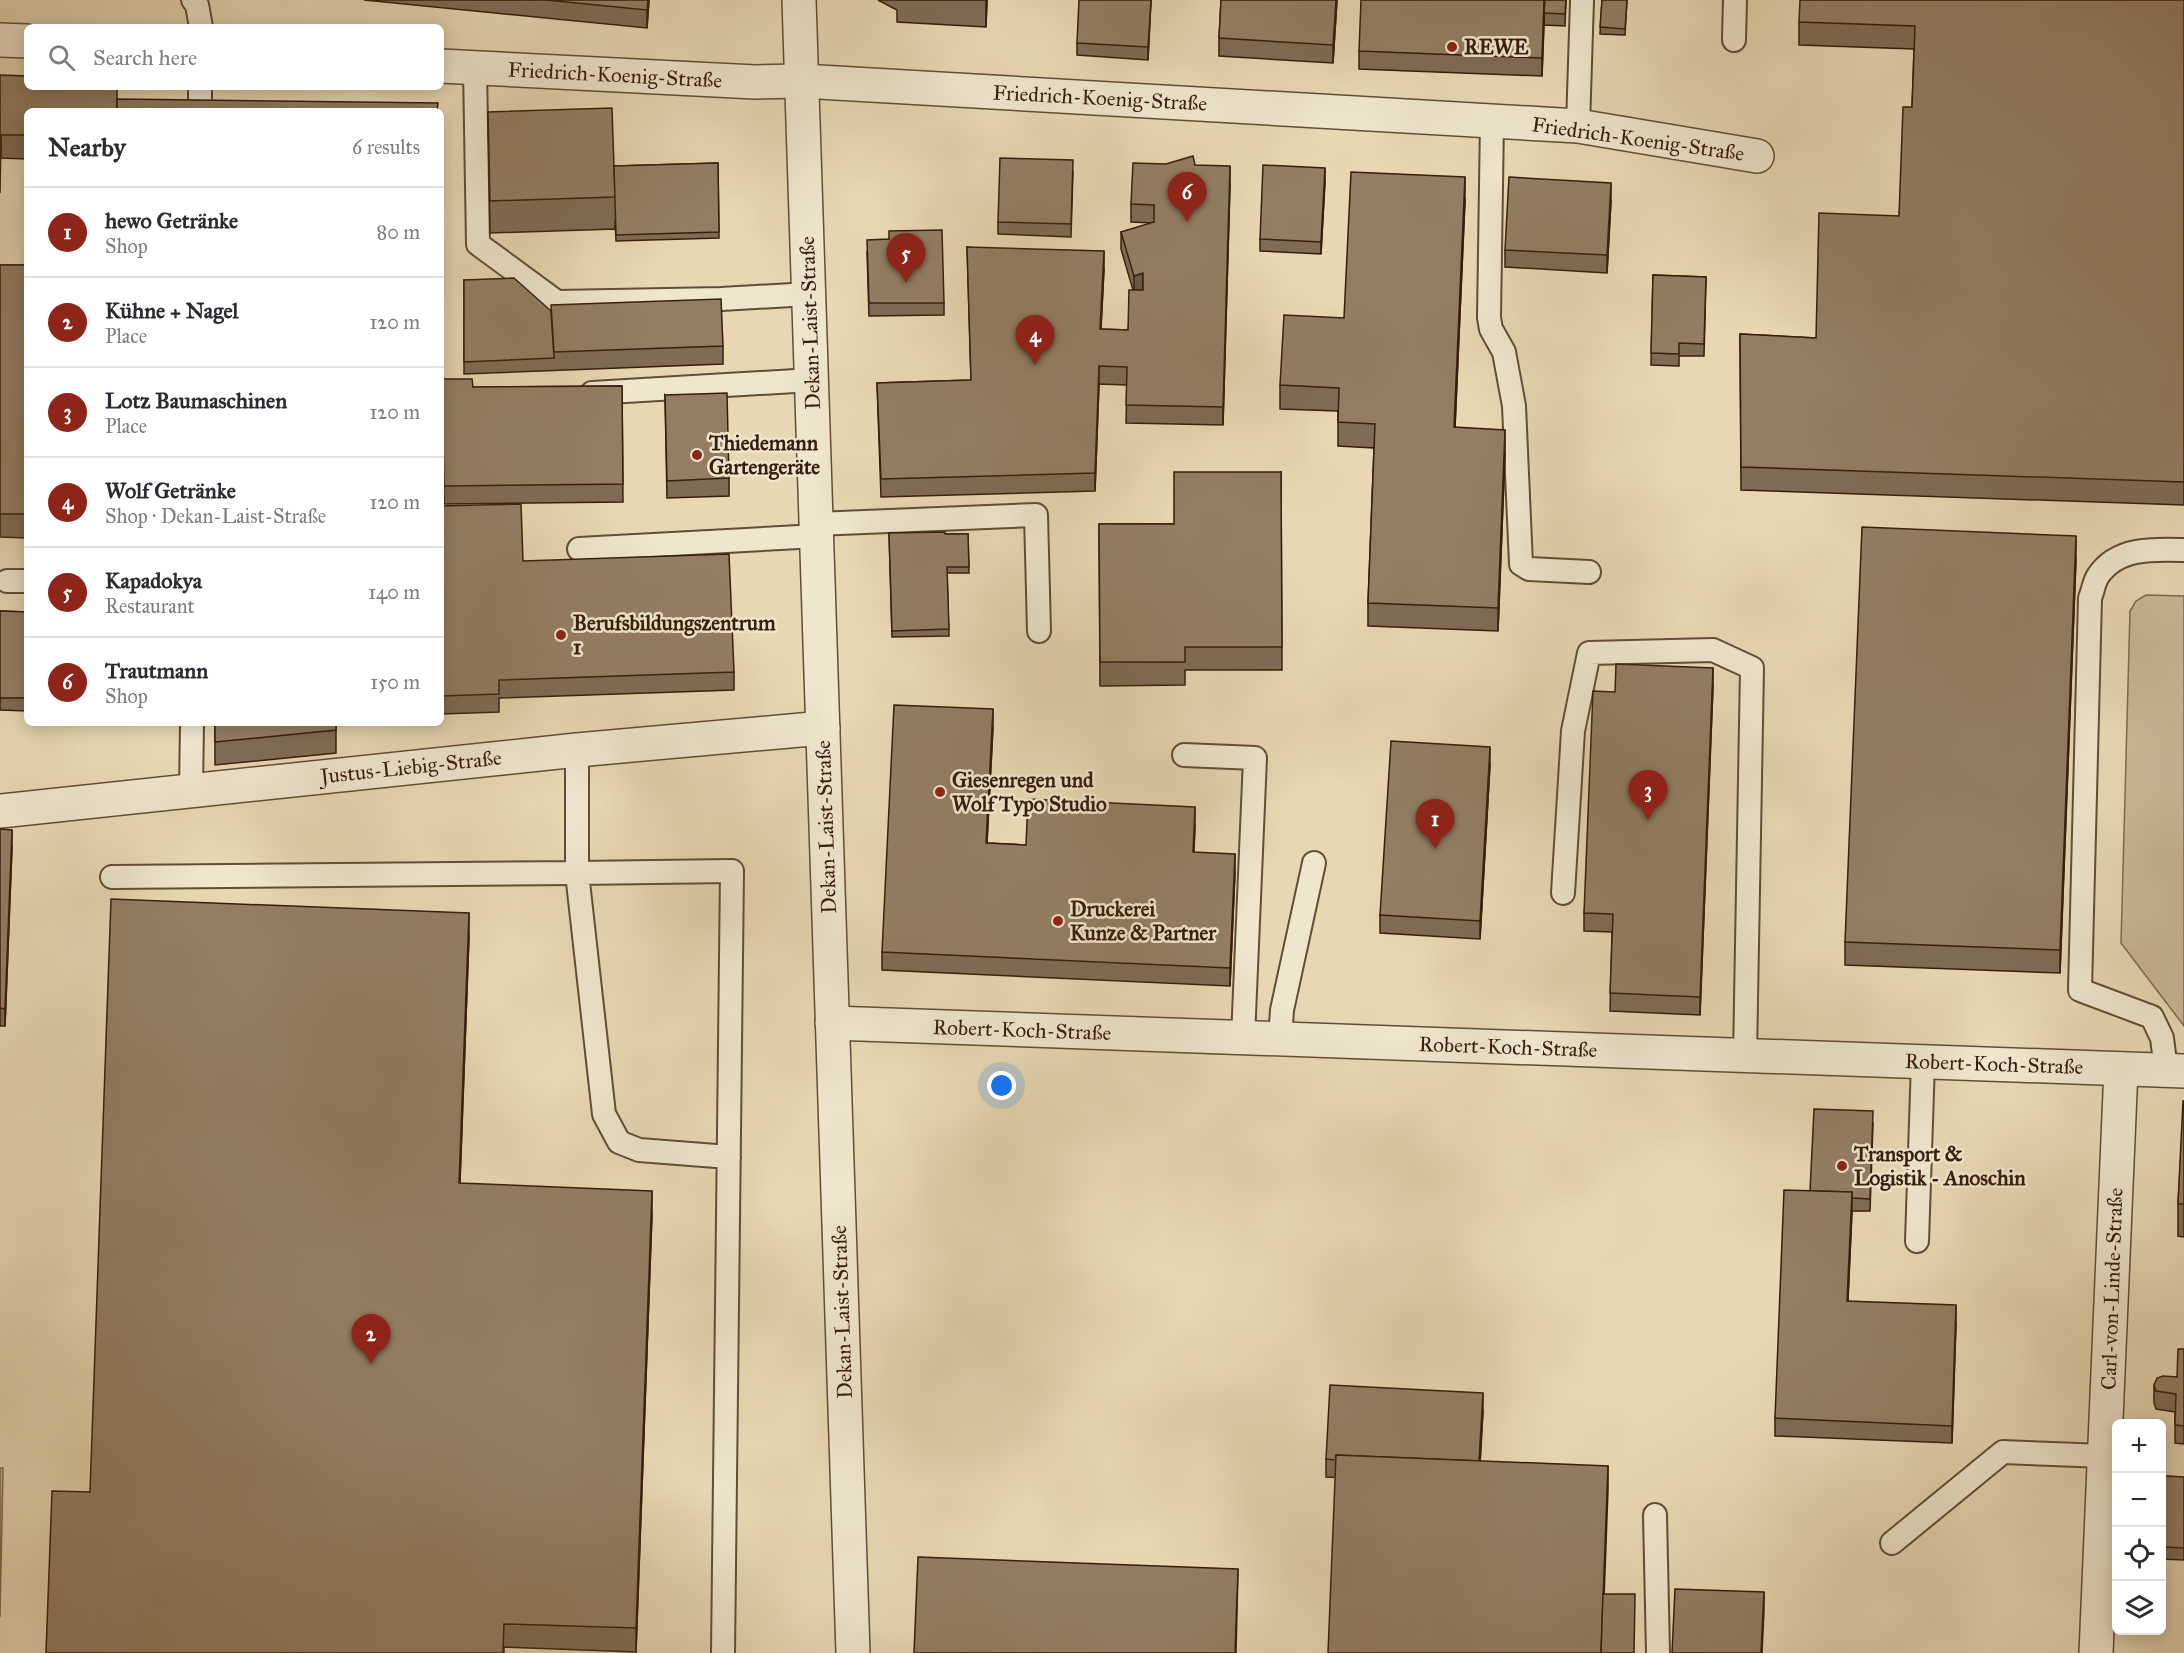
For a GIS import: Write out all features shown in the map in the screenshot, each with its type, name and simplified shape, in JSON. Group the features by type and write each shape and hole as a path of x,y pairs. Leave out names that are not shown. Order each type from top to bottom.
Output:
{"street":[{"name":"Dekan-Laist-Straße","path":"800,0 853,1653"},
{"path":"0,40 24,41"},
{"name":"Friedrich-Koenig-Straße","path":"444,66 754,82 802,81 1492,120 1578,126 1757,156"},
{"name":"Justus-Liebig-Straße","path":"0,811 577,750 823,728"},
{"name":"Robert-Koch-Straße","path":"832,1023 2175,1071"},
{"name":"Carl-von-Linde-Straße","path":"2096,1653 2121,1068"}],"lane":[{"path":"193,0 197,5 200,24"},
{"path":"1578,126 1582,0"},
{"path":"1734,40 1736,0"},
{"path":"475,68 478,244 556,302 721,299 809,294"},
{"path":"200,90 200,108"},
{"path":"1492,120 1489,318 1491,329 1504,352 1514,406 1521,564 1529,569 1589,572"},
{"path":"573,394 812,380"},
{"path":"579,549 1036,515 1039,631"},
{"path":"2175,1071 2152,1017 2080,990 2090,598 2098,576 2127,553 2155,549 2184,550"},
{"path":"1563,893 1573,731 1589,653 1713,650 1752,668 1744,1056"},
{"path":"191,790 192,726"},
{"path":"577,750 577,873 604,1114 619,1142 639,1150 729,1158"},
{"path":"1184,755 1255,758 1243,1038"},
{"path":"1280,1039 1282,1010 1314,863"},
{"path":"112,877 732,871 723,1653"},
{"path":"1917,1241 1923,1062"},
{"path":"1892,1543 2003,1452 2105,1456"},
{"path":"1655,1515 1658,1653"}],"shaded area":[{"path":"2146,595 2184,596 2184,1026 2121,943 2130,611 2136,601"},
{"path":"0,1468 3,1468 0,1617"}],"building":[{"path":"546,0 648,0 647,10"},
{"path":"1079,0 1151,0 1148,47 1077,43"},
{"path":"1221,0 1336,0 1333,45 1219,38"},
{"name":"REWE","path":"1361,0 1544,0 1542,58 1359,51"},
{"path":"1545,0 1566,0 1565,14 1544,13"},
{"path":"1602,0 1627,0 1625,29 1600,27"},
{"path":"1800,0 2184,0 2184,482 1741,467 1740,334 1816,338 1819,213 1899,216 1903,107 1912,107 1915,26 1799,22"},
{"path":"0,75 24,76 24,90 117,90 117,108 24,108 24,135 1,135 0,193"},
{"path":"117,99 438,103 437,108 117,108"},
{"path":"612,108 615,197 490,201 488,112"},
{"path":"1193,156 1195,165 1230,166 1223,407 1126,405 1127,367 1099,366 1095,473 881,479 877,383 971,380 967,247 1104,251 1100,329 1128,330 1129,290 1143,290 1143,273 1134,276 1121,232 1154,222 1154,205 1131,204 1133,163 1166,164"},
{"path":"1000,158 1073,160 1071,224 998,222"},
{"path":"718,163 719,232 616,235 614,166"},
{"path":"1263,165 1325,168 1321,242 1260,239"},
{"path":"1351,172 1465,177 1454,427 1505,430 1498,608 1368,603 1375,424 1338,422 1339,388 1280,385 1284,315 1344,318"},
{"path":"1509,177 1611,183 1607,255 1505,250"},
{"path":"942,230 944,303 869,303 867,240 889,239 889,231"},
{"path":"0,265 24,265 24,514 0,514"},
{"path":"1653,275 1706,277 1704,344 1679,343 1679,354 1651,353"},
{"path":"514,278 551,311 554,358 464,362 464,280"},
{"path":"721,299 723,346 554,352 551,305"},
{"path":"444,379 472,379 473,387 622,386 623,484 444,486"},
{"name":"Thiedemann Gartengeräte","path":"727,393 729,478 667,481 665,395"},
{"path":"1174,472 1281,472 1282,647 1185,647 1185,662 1100,662 1099,524 1174,524"},
{"name":"Berufsbildungszentrum 1","path":"521,504 523,561 729,554 734,672 499,680 499,694 444,696 444,506"},
{"path":"1862,527 2076,536 2060,950 1845,942"},
{"path":"945,532 945,534 968,534 969,567 947,567 949,629 892,631 889,533"},
{"path":"0,611 24,612 24,698 0,698"},
{"path":"1616,664 1713,668 1700,997 1610,993 1613,914 1584,913 1593,691 1615,692"},
{"name":"Druckerei Kunze & Partner","path":"894,705 993,709 986,843 1026,845 1028,799 1195,807 1193,852 1235,854 1230,968 882,952"},
{"path":"215,726 336,726 336,730 215,742"},
{"path":"1391,741 1490,747 1480,921 1380,915"},
{"path":"0,829 12,830 5,1009 0,1008"},
{"path":"111,899 469,913 459,1183 652,1191 636,1628 504,1624 503,1653 46,1653 52,1491 90,1492"},
{"path":"2183,1101 2184,1204 2178,1204"},
{"name":"Transport & Logistik - Anoschin","path":"1814,1109 1873,1111 1870,1199 1852,1198 1852,1192 1810,1191"},
{"name":"Transport & Logistik - Anoschin","path":"1784,1190 1852,1192 1847,1301 1956,1305 1952,1426 1775,1418"},
{"path":"2178,1349 2184,1349 2184,1426 2175,1425 2176,1394 2156,1391 2154,1385 2157,1378 2177,1377"},
{"path":"1330,1385 1483,1393 1479,1461 1336,1455 1336,1460 1326,1459"},
{"path":"1336,1455 1608,1466 1601,1653 1328,1653"},
{"path":"2166,1476 2184,1477 2184,1548 2166,1547"},
{"path":"918,1557 1238,1569 1235,1653 914,1653"},
{"path":"1675,1589 1764,1592 1761,1653 1672,1653"},
{"path":"1603,1594 1635,1594 1634,1653 1601,1653"}],"place":[{"name":"REWE","path":"1452,47"},
{"name":"Trautmann","path":"1187,222"},
{"name":"Kapadokya","path":"906,283"},
{"name":"Wolf Getränke","path":"1035,365"},
{"name":"Thiedemann Gartengeräte","path":"697,455"},
{"name":"Berufsbildungszentrum 1","path":"561,635"},
{"name":"Giesenregen und Wolf Typo Studio","path":"940,792"},
{"name":"Lotz Baumaschinen","path":"1648,820"},
{"name":"hewo Getränke","path":"1435,849"},
{"name":"Druckerei Kunze & Partner","path":"1058,921"},
{"name":"Transport & Logistik - Anoschin","path":"1842,1166"},
{"name":"Kühne + Nagel","path":"371,1364"}]}
